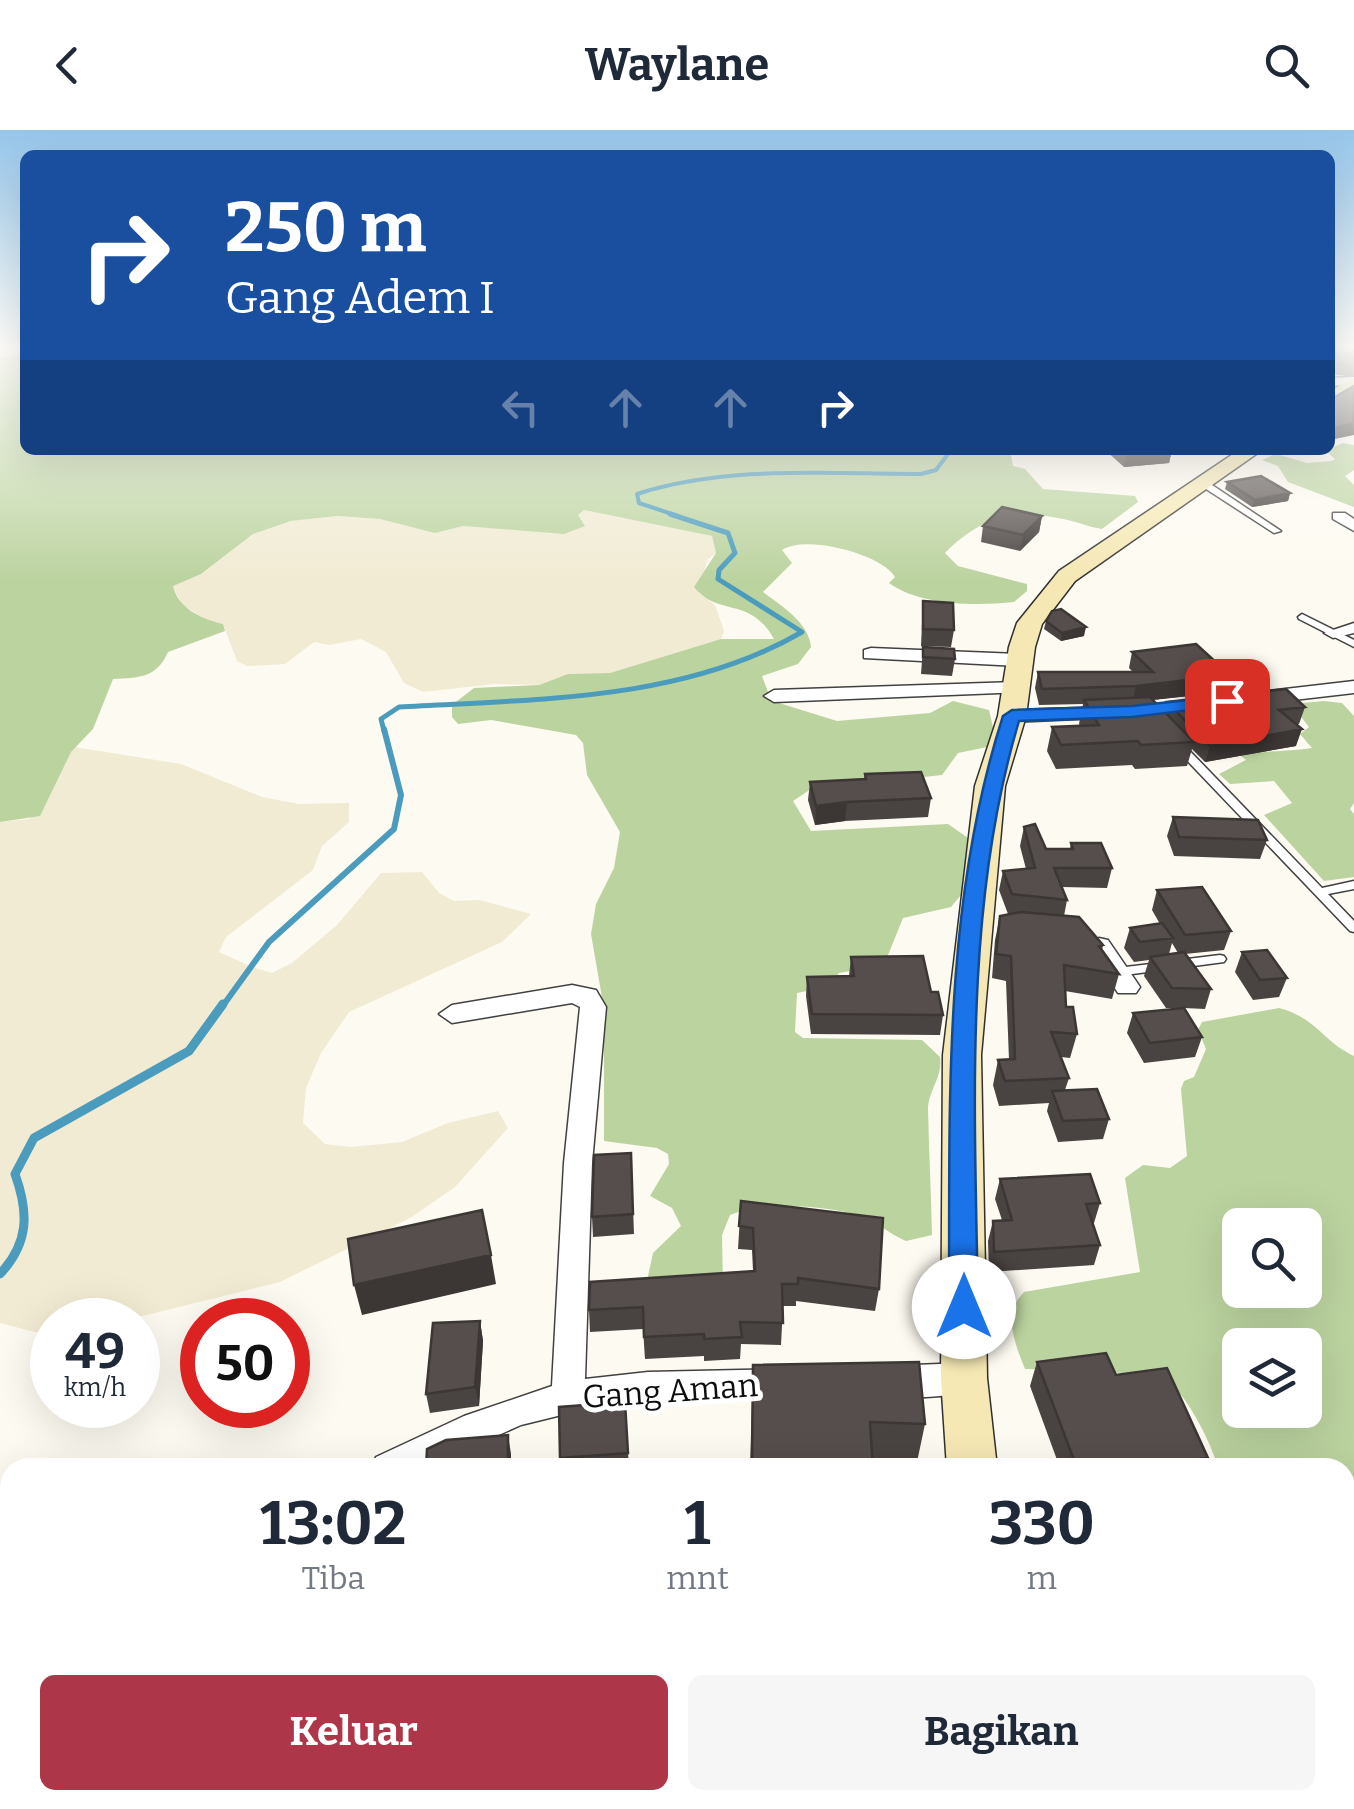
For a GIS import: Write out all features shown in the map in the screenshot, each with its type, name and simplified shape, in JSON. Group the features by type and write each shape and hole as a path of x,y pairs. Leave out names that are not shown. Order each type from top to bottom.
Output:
{"main road":[{"path":"971,1458 964,1378 962,1055 972,922 990,786 1030,623 1067,576 1245,455"}],"street":[{"path":"1333,633 1354,628"},
{"path":"870,654 1132,712"},
{"path":"1246,699 1354,687"},
{"path":"774,696 1016,688"},
{"path":"972,922 1010,924"},
{"path":"1076,928 1092,936 1122,980"},
{"path":"452,1014 572,994 587,996 594,1006 578,1163 568,1397"},
{"path":"850,1382 964,1378"},
{"name":"Gang Aman","path":"408,1458 464,1430 568,1397 641,1388 812,1383"}],"lane":[{"path":"1206,485 1277,531"},
{"path":"1302,617 1354,644"},
{"path":"1172,738 1354,928"},
{"path":"1322,892 1354,885"},
{"path":"1122,980 1220,959"}],"shaded area":[{"path":"584,510 712,536 716,553 707,560 699,593 715,605 724,631 721,639 610,673 568,674 539,685 495,684 423,692 404,683 386,652 361,639 329,645 314,642 285,664 247,666 237,661 223,624 206,620 183,605 172,586 201,574 253,534 291,521 337,516 380,519 435,532 463,526 522,530"},
{"path":"74,747 181,764 262,797 299,804 349,803 349,822 322,846 313,870 226,937 219,952 272,973 292,963 337,925 381,873 422,872 439,893 454,901 479,900 531,914 502,942 349,1012 321,1053 306,1088 303,1123 325,1144 350,1147 402,1142 448,1123 498,1111 508,1128 455,1187 410,1218 280,1282 215,1298 180,1298 180,1307 160,1312 160,1298 30,1298 30,1331 0,1323 0,822 29,819"}],"green space":[{"path":"0,425 20,425 20,455 1011,455 1013,466 1025,469 1043,489 1135,496 1138,502 1102,529 1045,516 998,519 971,531 945,553 958,566 1027,584 1027,591 1014,602 966,604 917,596 889,583 895,577 875,561 842,549 808,544 782,550 792,563 763,592 800,623 811,647 798,664 762,676 770,697 779,703 837,721 930,713 953,701 989,710 994,732 987,747 958,753 942,775 811,789 793,801 811,831 948,824 968,838 961,895 951,907 903,918 884,965 839,973 828,987 797,993 795,1032 803,1038 922,1040 940,1057 928,1110 932,1235 906,1241 864,1217 827,1209 775,1206 743,1211 730,1215 722,1235 723,1286 655,1288 648,1276 653,1253 681,1226 672,1208 650,1196 669,1164 668,1154 657,1148 604,1141 604,1009 591,934 596,904 614,868 620,832 587,775 583,743 576,735 491,720 458,724 452,717 452,705 474,688 539,685 568,674 610,673 721,639 774,639 754,617 714,602 694,587 716,553 712,536 584,510 578,515 585,526 564,534 463,526 435,533 380,519 337,516 291,521 253,534 201,574 173,586 185,606 199,616 223,624 225,631 168,652 164,661 146,675 113,679 93,729 71,752 40,816 0,822"},
{"path":"1354,445 1354,470 1345,476 1354,485 1354,507 1288,482 1278,466 1262,460 1279,455 1307,463 1332,461 1335,446"},
{"path":"1342,703 1354,716 1354,803 1350,809 1354,814 1354,877 1324,881 1264,815 1292,803 1274,781 1230,784 1219,774 1246,760 1241,756 1312,748 1300,734 1309,727 1291,704"},
{"path":"1279,1008 1302,1018 1354,1056 1354,1458 1215,1458 1200,1424 1172,1386 1124,1373 1025,1369 1014,1339 1013,1310 1024,1292 1140,1272 1125,1178 1143,1165 1170,1168 1187,1156 1181,1089 1184,1081 1194,1077 1206,1049 1198,1030 1202,1022"}],"building":[{"path":"1261,476 1290,493 1255,500 1227,482"},
{"path":"1002,507 1042,516 1023,535 983,526"},
{"path":"923,601 953,603 954,630 923,629"},
{"path":"1061,609 1086,627 1062,633 1046,621 1052,611"},
{"path":"1196,644 1230,675 1136,686 1042,689 1038,672 1153,672 1132,652"},
{"path":"923,647 954,649 955,659 923,657"},
{"path":"1286,689 1305,707 1279,710 1302,729 1210,746 1167,702"},
{"path":"1150,697 1194,742 1061,745 1052,727 1099,725 1084,700"},
{"path":"921,772 931,798 816,806 810,782 866,779 865,774"},
{"path":"1173,817 1258,820 1267,840 1179,837"},
{"path":"1035,824 1046,849 1073,849 1071,843 1101,843 1112,868 1054,868 1067,900 1012,894 1003,871 1035,868 1024,827"},
{"path":"1202,887 1231,931 1185,935 1157,890"},
{"path":"1021,912 1079,917 1103,945 1099,946 1119,974 1064,965 1066,1007 1073,1007 1077,1034 1051,1032 1069,1078 1005,1081 998,1060 1015,1059 1011,956 996,954 1000,916"},
{"path":"1162,923 1173,938 1140,942 1130,928"},
{"path":"1267,950 1287,978 1260,980 1242,952"},
{"path":"1184,952 1211,989 1172,988 1150,957"},
{"path":"923,956 931,992 938,992 943,1015 812,1014 807,977 854,976 851,957"},
{"path":"1184,1008 1202,1037 1150,1043 1133,1013"},
{"path":"1097,1089 1109,1119 1063,1121 1052,1091"},
{"path":"631,1153 633,1214 592,1217 594,1155"},
{"path":"1090,1174 1100,1203 1086,1204 1100,1245 994,1252 993,1221 1012,1220 1000,1179"},
{"path":"741,1201 883,1218 879,1289 798,1278 798,1284 782,1284 783,1323 740,1322 742,1337 644,1337 643,1307 589,1310 590,1282 755,1271 753,1228 739,1226"},
{"path":"482,1210 491,1255 354,1285 348,1239"},
{"path":"480,1321 475,1387 426,1394 433,1323"},
{"path":"1106,1353 1116,1375 1167,1368 1208,1458 1073,1458 1037,1362"},
{"path":"919,1362 925,1424 870,1422 872,1458 752,1458 753,1365"},
{"path":"625,1402 628,1453 560,1458 559,1407"},
{"path":"508,1435 508,1458 427,1458 427,1449 446,1440"}],"waterway":[{"path":"678,516 639,503 637,494 742,475 921,474 936,470 947,455"},
{"path":"384,731 381,719 399,707 554,698 657,684 756,655 802,632 718,579 719,570 735,553 728,533 670,514"},
{"path":"222,1007 269,942 394,829 401,795 384,729"},
{"path":"0,1274 21,1239 23,1202 15,1174 34,1138 189,1051 223,1004"}],"route":[{"path":"964,1307 962,1055 972,922 990,786 1012,716 1132,712 1227,701"}]}
